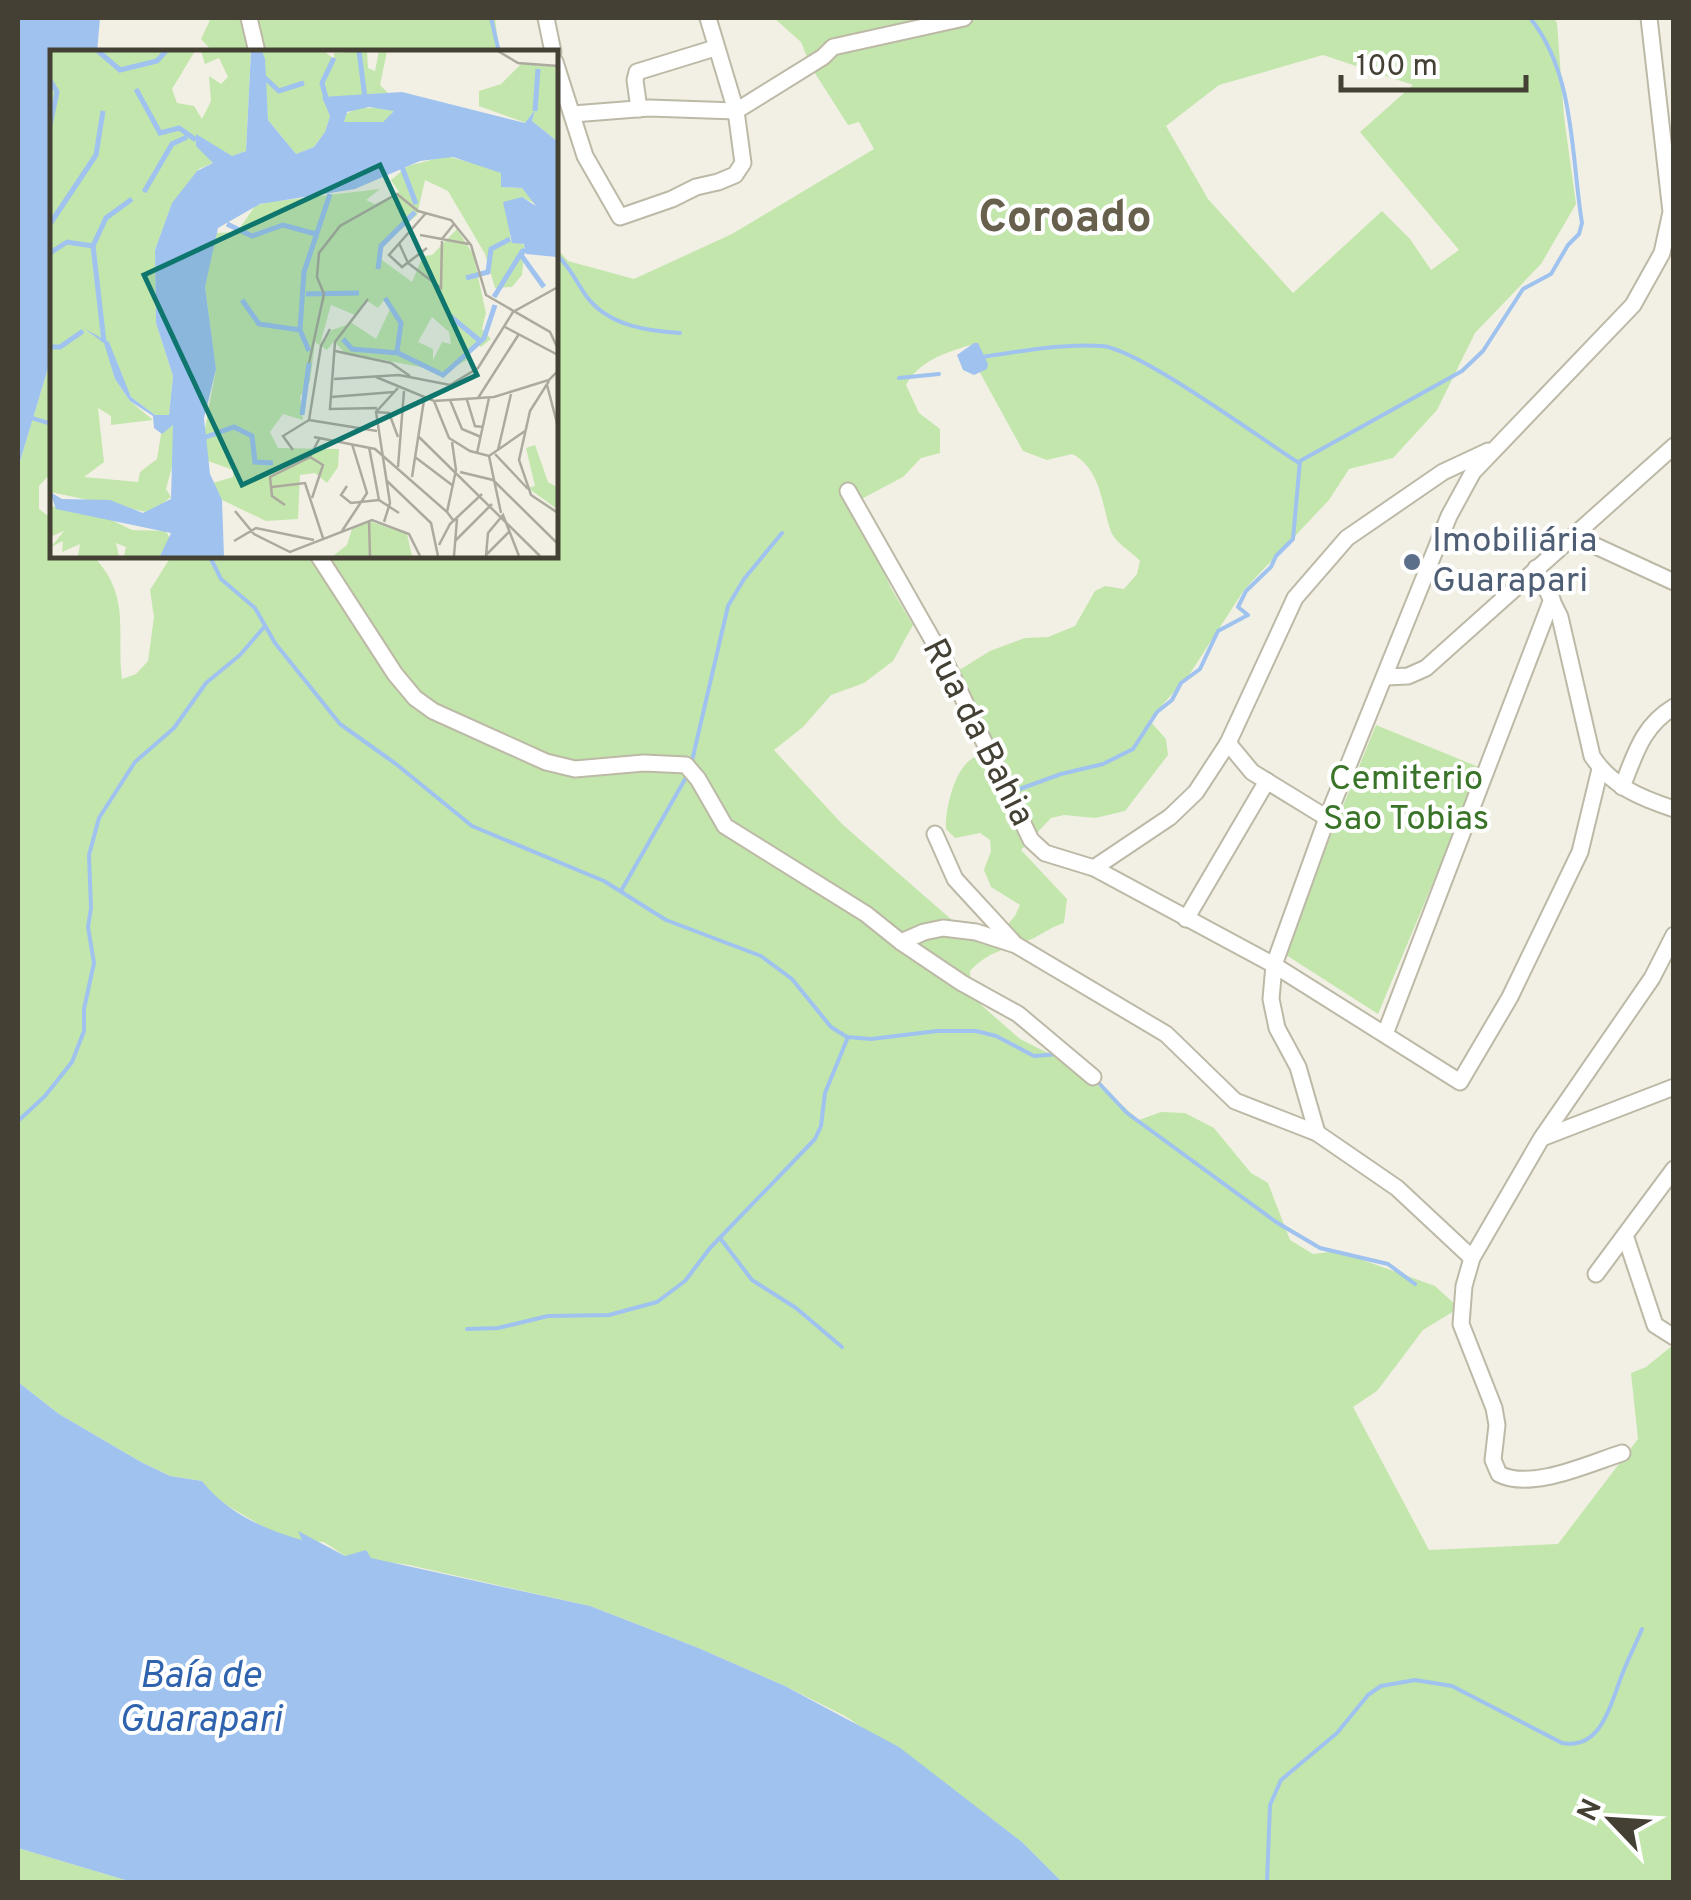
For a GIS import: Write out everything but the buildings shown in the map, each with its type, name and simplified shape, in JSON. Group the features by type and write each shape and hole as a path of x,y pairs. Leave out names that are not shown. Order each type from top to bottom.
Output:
{"street":[{"path":"249,18 257,50"},
{"path":"546,18 553,50"},
{"path":"558,71 585,156 620,217 672,200 696,187 736,175 743,163 736,111 708,18"},
{"path":"573,114 638,109 736,111 833,47 964,18"},
{"path":"1317,1133 1298,1068 1277,1028 1271,999 1274,965 1448,516 1474,472 1633,305 1662,253 1670,212 1649,18"},
{"path":"638,109 637,72 715,48"},
{"path":"1386,677 1408,676 1426,668 1674,446"},
{"path":"1094,868 1170,817 1196,792 1228,743 1295,598 1347,538 1443,472 1496,448"},
{"name":"Rua da Bahia","path":"848,491 956,682 1031,840 1044,853 1094,868 1274,965 1460,1082 1510,997 1580,852 1600,769"},
{"path":"1574,536 1674,582"},
{"path":"320,558 395,674 433,711 546,762 575,769 644,763 686,765 725,826 866,914 962,983 1018,1014 1092,1077"},
{"path":"1536,568 1560,617 1588,743 1600,769 1622,788 1674,809"},
{"path":"1384,1034 1552,600"},
{"path":"1622,788 1644,731 1674,707"},
{"path":"1228,743 1252,772 1328,818"},
{"path":"1186,919 1267,781"},
{"path":"935,834 955,879 1016,945"},
{"path":"901,942 943,928 976,932 1016,945 1166,1034 1235,1100 1317,1133 1397,1188 1472,1258"},
{"path":"1622,1452 1540,1477 1509,1478 1499,1474 1492,1460 1494,1408 1460,1324 1472,1258 1542,1138 1652,978 1674,934"},
{"path":"1542,1138 1674,1087"},
{"path":"1596,1274 1674,1169"},
{"path":"1625,1236 1655,1325 1674,1337"}],"green space":[{"path":"211,18 495,18 499,50 211,50 201,39"},
{"path":"774,18 1554,18 1557,23 1576,204 1541,264 1475,333 1437,410 1393,458 1349,469 1329,500 1244,590 1189,675 1149,720 1166,739 1168,755 1125,811 1095,818 1051,818 1021,850 1067,899 1064,923 983,960 970,971 971,996 1020,1039 1106,1091 1139,1120 1161,1112 1185,1113 1214,1128 1251,1173 1268,1183 1290,1240 1313,1254 1338,1251 1435,1286 1459,1308 1423,1330 1377,1391 1353,1407 1429,1550 1558,1544 1638,1439 1631,1373 1646,1367 1673,1345 1673,1882 1062,1882 1022,1842 940,1780 845,1716 785,1686 590,1606 409,1565 345,1556 324,1542 272,1532 216,1499 202,1481 170,1476 141,1462 59,1414 18,1382 18,468 50,362 50,474 39,486 39,509 50,517 50,558 95,558 105,570 120,614 122,679 136,674 148,661 154,617 150,590 170,558 558,558 558,249 568,261 634,279 732,234 874,149 859,122 848,125 811,67 801,42","holes":["1323,55 1413,85 1360,132 1459,250 1431,270 1410,239 1382,211 1293,293 1208,199 1166,126 1219,85","970,345 972,358 1023,451 1047,460 1072,454 1082,460 1095,478 1111,532 1140,561 1137,574 1124,589 1105,586 1095,591 1075,626 990,651 961,669 947,663 989,754 973,758 961,771 949,801 946,829 955,838 980,833 990,840 991,851 984,870 991,887 1020,905 1002,931 960,927 842,824 774,750 803,727 831,695 864,683 893,661 913,625 852,504 903,477 921,458 940,453 940,429 919,413 906,385 925,364 942,355"]},
{"name":"Cemiterio Sao Tobias","path":"1376,725 1481,768 1378,1014 1283,953"},
{"path":"18,1848 132,1882 18,1882"}],"water":[{"path":"18,18 100,18 97,50 50,50 50,362 18,468"},
{"path":"978,343 988,364 987,369 974,375 963,370 957,355"},
{"name":"Baía de Guarapari","path":"18,1382 59,1414 141,1462 170,1476 202,1481 234,1511 274,1531 302,1540 298,1531 345,1556 366,1550 371,1558 590,1606 785,1686 899,1747 1022,1842 1062,1882 132,1882 18,1848"}],"waterway":[{"path":"491,18 499,50"},
{"path":"1017,790 1103,764 1133,749 1181,683 1200,669 1218,631 1248,615 1238,607 1246,591 1293,539 1300,461 1462,371 1483,351 1523,289 1551,274 1579,234 1582,223 1563,89 1545,40 1530,18"},
{"path":"558,256 587,297 606,315 642,328 680,333"},
{"path":"980,357 1072,346 1102,346 1120,351 1171,378 1299,463"},
{"path":"899,378 939,374"},
{"path":"28,417 50,423"},
{"path":"691,765 728,606 744,579 782,533"},
{"path":"210,558 221,579 255,608 275,643 340,724 472,826 604,881 666,920 761,956 792,979 831,1027 847,1037 871,1039 976,1031 996,1036 1034,1056 1059,1054"},
{"path":"18,1121 45,1096 72,1062 84,1031 84,1009 94,963 88,927 89,855 99,818 135,762 174,728 206,683 240,655 265,626"},
{"path":"621,891 688,774"},
{"path":"467,1329 498,1328 548,1316 609,1315 657,1302 685,1281 710,1248 815,1139 821,1126 825,1093 848,1037"},
{"path":"1095,1079 1127,1113 1276,1222 1320,1248 1388,1264 1415,1284"},
{"path":"720,1238 752,1280 796,1308 842,1347"},
{"path":"1267,1882 1270,1805 1281,1780 1337,1733 1368,1695 1381,1686 1415,1680 1452,1686 1562,1743 1575,1743 1586,1740 1602,1724 1642,1629"}],"place":[{"name":"Imobiliária Guarapari","path":"1412,562"}],"district":[{"name":"Coroado","path":"1065,219"}]}
